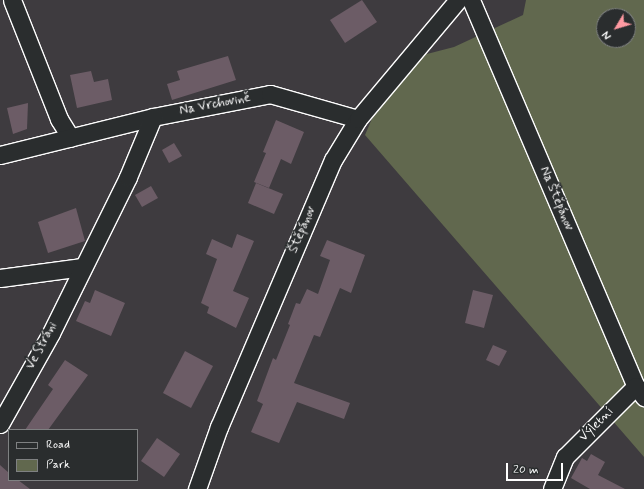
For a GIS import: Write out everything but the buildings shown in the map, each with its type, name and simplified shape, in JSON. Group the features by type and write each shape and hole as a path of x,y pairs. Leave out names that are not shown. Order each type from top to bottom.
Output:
{"street":[{"path":"12,0 59,119 71,138"},
{"name":"Štěpánov","path":"197,489 218,427 333,160 358,119 458,0"},
{"name":"Na Štěpánov","path":"471,0 640,391"},
{"name":"Na Vrchovině","path":"0,155 153,117 270,94 358,119"},
{"name":"Ve Stráni","path":"0,424 51,333 82,267 128,177 153,117"},
{"path":"0,278 82,267"},
{"name":"Výletní","path":"552,489 565,457 640,391"}],"green space":[{"path":"526,0 644,0 644,457 365,135 396,62 454,47 523,15"}]}
